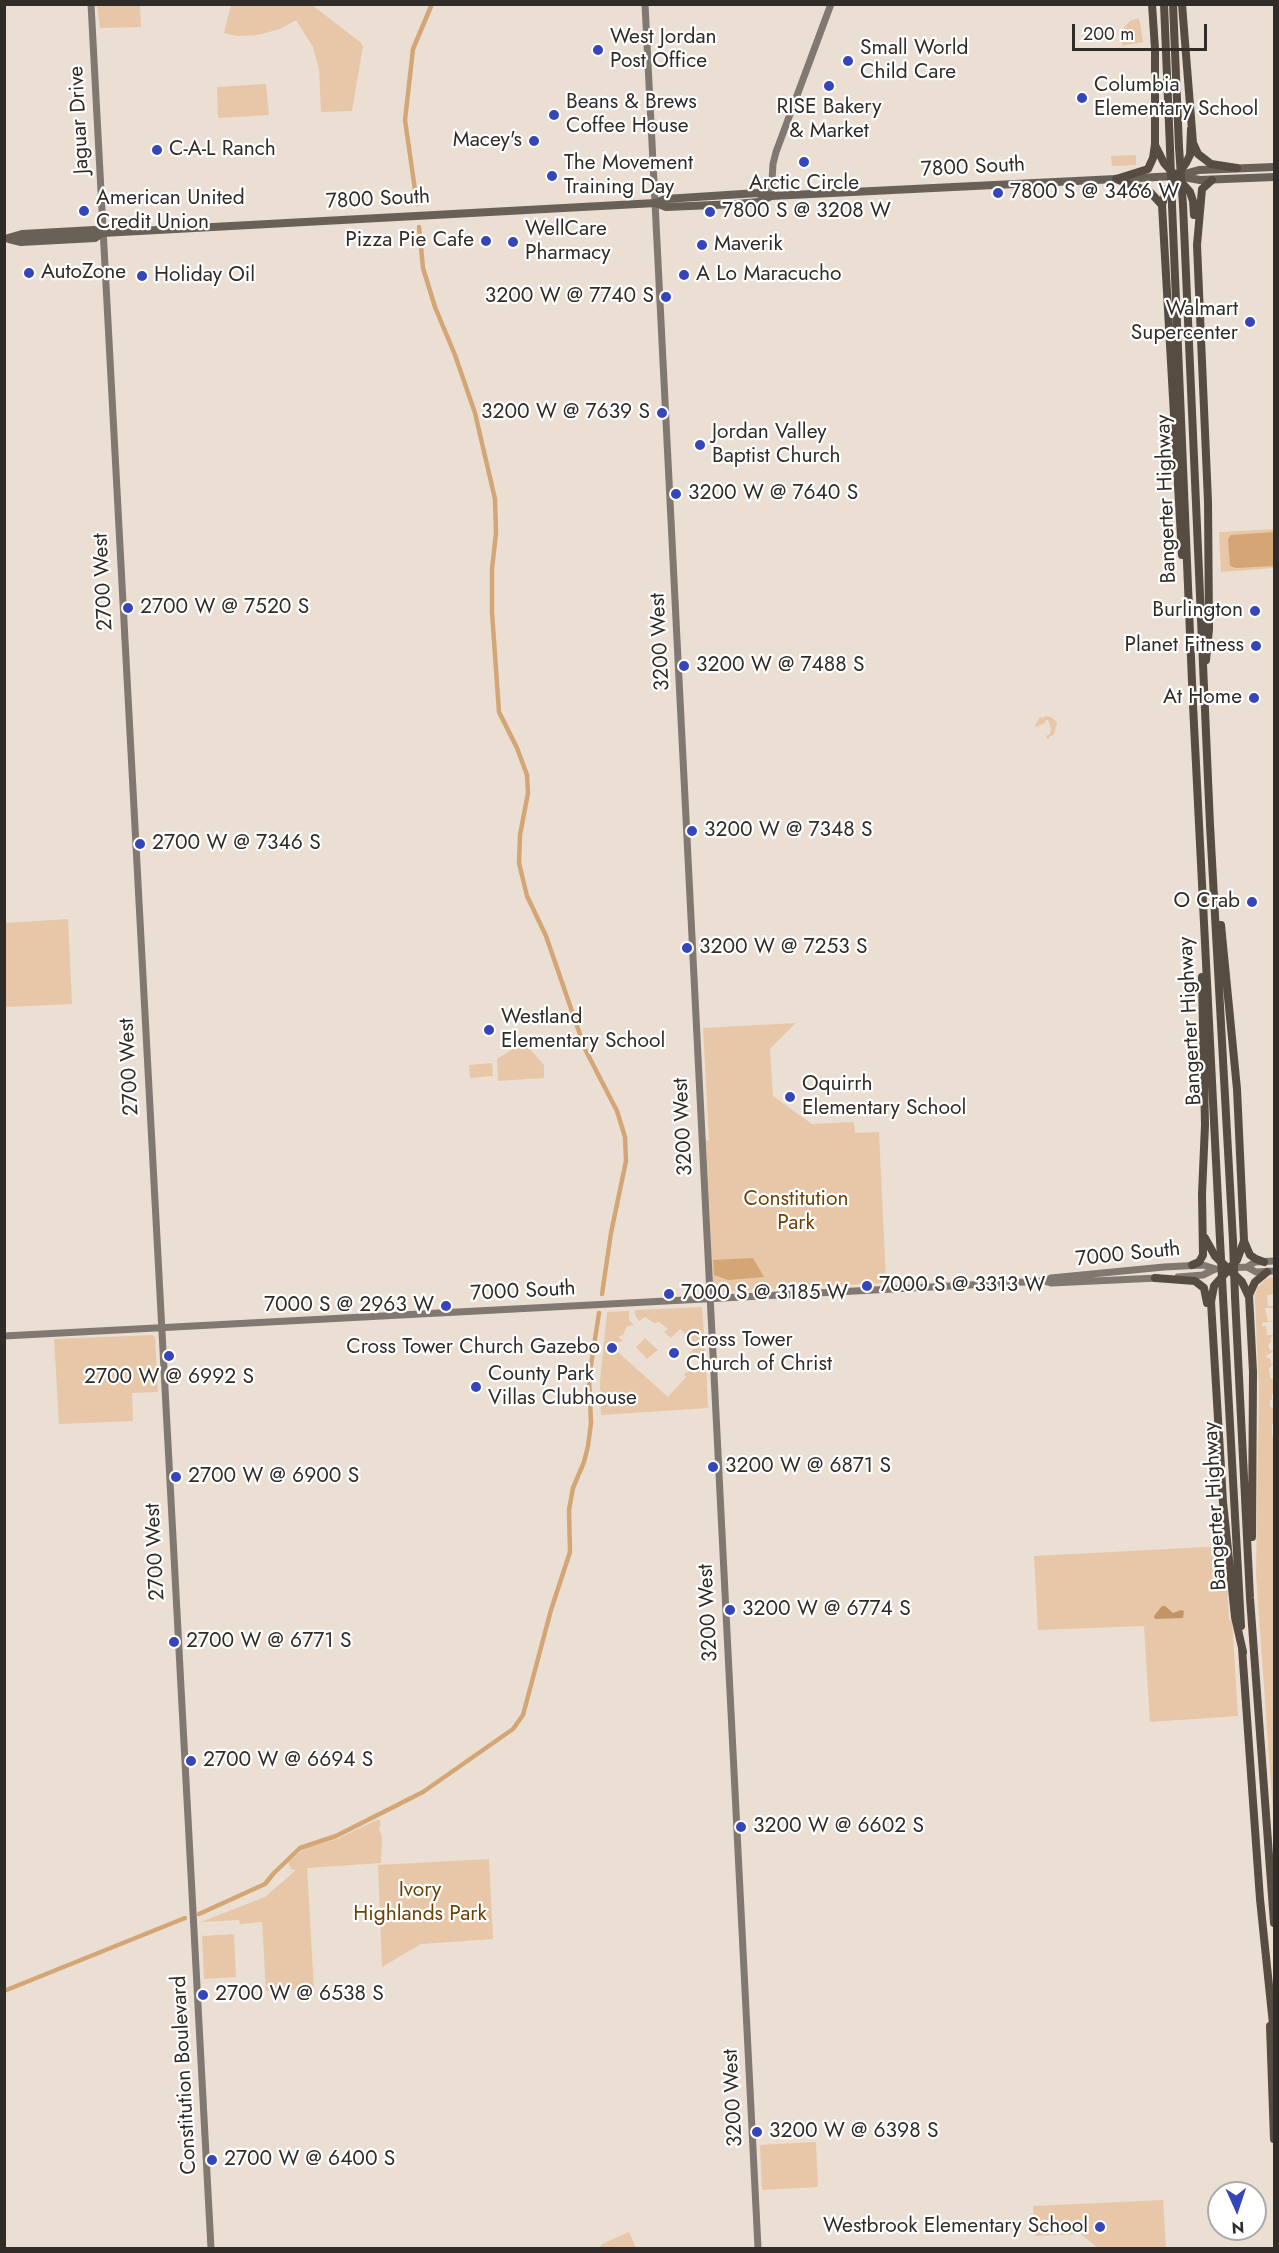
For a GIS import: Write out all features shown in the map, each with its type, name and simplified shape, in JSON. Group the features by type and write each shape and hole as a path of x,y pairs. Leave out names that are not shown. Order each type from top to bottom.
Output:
{"highway":[{"path":"1116,179 1148,169 1153,161 1155,144 1152,4"},
{"name":"Bangerter Highway","path":"1164,4 1189,606 1223,1297 1243,1652 1260,1899 1275,2034"},
{"name":"Bangerter Highway","path":"1173,4 1210,825 1249,1583 1275,1923"},
{"path":"1182,4 1193,143 1198,154 1211,164 1237,168"},
{"path":"1189,606 1180,536 1162,205 1166,191 1190,155 1191,129"},
{"path":"1155,144 1164,163 1192,197 1197,246 1209,563 1209,629 1203,679"},
{"path":"1116,179 1150,192 1162,205"},
{"path":"1197,246 1202,189 1212,180"},
{"path":"1210,825 1217,866 1220,922 1236,1072 1244,1237 1240,1255 1212,1290 1212,1320 1223,1502 1235,1617 1243,1652"},
{"path":"1192,1265 1199,1262 1203,1254 1202,1194 1205,1134 1202,994 1205,941"},
{"path":"1203,1229 1210,1249 1244,1286 1249,1301"},
{"path":"1244,1237 1250,1255 1264,1262"},
{"path":"1249,1583 1253,1484 1253,1372 1249,1301 1252,1285 1271,1271"},
{"path":"1155,1278 1190,1280 1200,1284 1206,1293 1212,1320"},
{"path":"1272,1887 1275,1903"},
{"path":"1270,2002 1270,2071 1275,2139"}],"main road":[{"name":"Jaguar Drive","path":"91,4 102,233"},
{"name":"3200 West","path":"645,4 758,2248"},
{"path":"771,196 776,153 831,4"},
{"name":"7800 South","path":"6,238 21,242 95,238 102,233 656,203 666,207 748,203 758,202 771,196 1177,176 1199,170 1275,166"},
{"name":"7800 South","path":"1177,176 1200,180 1275,177"},
{"name":"2700 West","path":"102,233 192,1899"},
{"name":"7000 South","path":"4,1336 1044,1281 1051,1283 1155,1278 1203,1275 1215,1269 1247,1267 1255,1262 1275,1261"},
{"name":"7000 South","path":"1044,1281 1051,1278 1192,1265 1203,1265 1215,1269"},
{"name":"7000 South","path":"1247,1267 1256,1272 1271,1271"},
{"name":"Constitution Boulevard","path":"192,1899 211,2248"}],"green space":[{"path":"97,5 140,5 141,27 100,28"},
{"path":"231,5 312,5 360,42 363,46 352,111 321,112 319,69 313,47 296,20 280,29 258,35 237,36 224,33"},
{"path":"1139,18 1143,42 1122,46 1124,27 1130,21"},
{"path":"266,84 269,115 218,118 217,87"},
{"path":"1136,155 1136,165 1112,166 1111,156"},
{"path":"1274,529 1274,568 1221,572 1219,532"},
{"path":"1046,716 1057,722 1054,735 1048,740 1046,736 1050,734 1051,729 1048,720 1036,727 1035,725 1040,717"},
{"path":"68,919 72,1004 5,1007 5,923"},
{"name":"Constitution Park","path":"796,1023 770,1049 773,1096 812,1124 854,1122 855,1133 879,1132 886,1280 882,1283 716,1292 713,1288 703,1028"},
{"path":"524,1042 544,1065 544,1078 498,1081 497,1059"},
{"path":"492,1063 493,1076 470,1078 469,1065"},
{"path":"1274,1276 1274,1294 1267,1295 1268,1306 1274,1306 1274,1308 1265,1308 1268,1321 1274,1321 1262,1323 1262,1326 1266,1326 1267,1335 1274,1335 1268,1346 1274,1351 1266,1356 1270,1358 1271,1364 1274,1363 1269,1368 1270,1378 1274,1379 1274,1394 1270,1400 1270,1407 1274,1408 1272,1436 1274,1436 1274,1827 1256,1574 1259,1387 1255,1294 1265,1280"},
{"path":"702,1307 706,1360 696,1354 687,1356 697,1345 680,1329 671,1338 664,1332 668,1329 659,1322 654,1323 645,1317 639,1321 635,1315 635,1310"},
{"path":"629,1311 629,1320 634,1325 627,1326 623,1335 618,1337 623,1341 614,1343 610,1350 618,1352 668,1397 686,1377 684,1374 696,1367 706,1367 708,1408 601,1415 600,1381 607,1312"},
{"path":"153,1335 158,1392 132,1393 133,1421 59,1424 54,1339"},
{"path":"645,1338 658,1350 647,1359 636,1347"},
{"path":"1225,1546 1238,1716 1150,1722 1144,1626 1038,1630 1034,1556"},
{"path":"379,1819 382,1837 381,1863 307,1868 314,1989 266,1991 262,1922 240,1924 239,1920 201,1922 265,1897 296,1870 291,1869 288,1862 304,1849 337,1839"},
{"name":"Ivory Highlands Park","path":"489,1859 493,1939 421,1944 382,1967 378,1865"},
{"path":"234,1934 236,1977 204,1979 202,1936"},
{"path":"816,2142 818,2187 762,2190 760,2145"},
{"name":"Westbrook Elementary School","path":"1163,2200 1166,2248 1098,2248 1081,2234 1035,2236 1033,2206"},
{"path":"629,2232 636,2248 599,2248 602,2244"}],"shaded area":[{"path":"1274,532 1274,566 1236,568 1230,566 1228,539 1231,535"},
{"path":"753,1258 764,1277 728,1280 714,1275 713,1260"},
{"path":"1162,1606 1173,1613 1184,1611 1183,1618 1155,1619 1154,1616"}],"waterway":[{"path":"417,204 405,120 413,49 432,4"},
{"path":"419,227 423,268 435,307 475,413 495,499 496,533 492,569 492,612 499,712 517,748 527,775 528,793 520,835 519,863 527,896 546,936 585,1049 617,1111 625,1137 626,1161 611,1233 602,1294"},
{"path":"199,1914 265,1884 300,1848 336,1836 423,1792 513,1729 523,1715 551,1610 570,1552 569,1510 573,1488 588,1446 591,1423 589,1378 599,1313"},
{"path":"4,1991 185,1918"}],"place":[{"name":"West Jordan Post Office","path":"598,50"},
{"name":"Small World Child Care","path":"848,61"},
{"name":"RISE Bakery & Market","path":"829,86"},
{"name":"Columbia Elementary School","path":"1082,98"},
{"name":"Beans & Brews Coffee House","path":"554,115"},
{"name":"Macey's","path":"534,141"},
{"name":"C-A-L Ranch","path":"157,150"},
{"name":"Arctic Circle","path":"804,162"},
{"name":"The Movement Training Day","path":"552,176"},
{"name":"7800 S @ 3466 W","path":"998,193"},
{"name":"American United Credit Union","path":"84,211"},
{"name":"7800 S @ 3208 W","path":"710,212"},
{"name":"Pizza Pie Cafe","path":"486,241"},
{"name":"WellCare Pharmacy","path":"513,242"},
{"name":"Maverik","path":"702,245"},
{"name":"AutoZone","path":"29,273"},
{"name":"A Lo Maracucho","path":"684,275"},
{"name":"Holiday Oil","path":"142,276"},
{"name":"3200 W @ 7740 S","path":"666,297"},
{"name":"Walmart Supercenter","path":"1250,322"},
{"name":"3200 W @ 7639 S","path":"662,413"},
{"name":"Jordan Valley Baptist Church","path":"700,445"},
{"name":"3200 W @ 7640 S","path":"676,494"},
{"name":"2700 W @ 7520 S","path":"128,608"},
{"name":"Burlington","path":"1255,611"},
{"name":"Planet Fitness","path":"1256,646"},
{"name":"3200 W @ 7488 S","path":"684,666"},
{"name":"At Home","path":"1254,698"},
{"name":"3200 W @ 7348 S","path":"692,831"},
{"name":"2700 W @ 7346 S","path":"140,844"},
{"name":"O Crab","path":"1252,902"},
{"name":"3200 W @ 7253 S","path":"687,948"},
{"name":"Westland Elementary School","path":"489,1030"},
{"name":"Oquirrh Elementary School","path":"790,1097"},
{"name":"7000 S @ 3313 W","path":"867,1286"},
{"name":"7000 S @ 3185 W","path":"669,1294"},
{"name":"7000 S @ 2963 W","path":"446,1306"},
{"name":"Cross Tower Church Gazebo","path":"612,1348"},
{"name":"Cross Tower Church of Christ","path":"674,1353"},
{"name":"2700 W @ 6992 S","path":"169,1356"},
{"name":"County Park Villas Clubhouse","path":"476,1387"},
{"name":"3200 W @ 6871 S","path":"713,1467"},
{"name":"2700 W @ 6900 S","path":"176,1477"},
{"name":"3200 W @ 6774 S","path":"730,1610"},
{"name":"2700 W @ 6771 S","path":"174,1642"},
{"name":"2700 W @ 6694 S","path":"191,1761"},
{"name":"3200 W @ 6602 S","path":"741,1827"},
{"name":"2700 W @ 6538 S","path":"203,1995"},
{"name":"3200 W @ 6398 S","path":"757,2132"},
{"name":"2700 W @ 6400 S","path":"212,2160"},
{"name":"Westbrook Elementary School","path":"1100,2227"}]}
